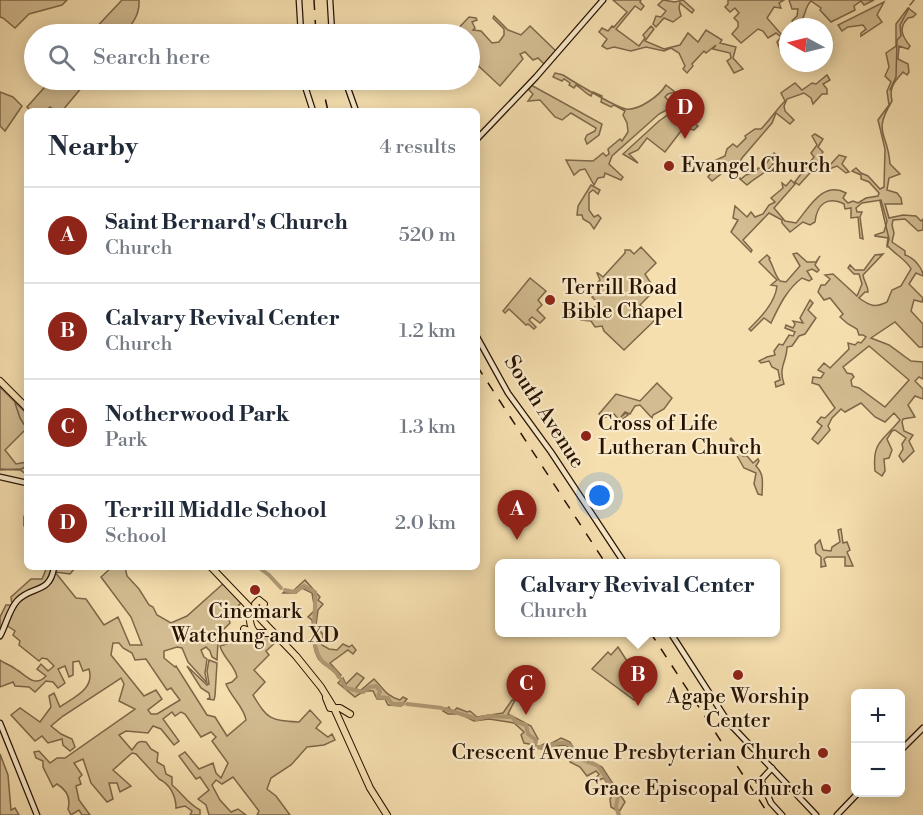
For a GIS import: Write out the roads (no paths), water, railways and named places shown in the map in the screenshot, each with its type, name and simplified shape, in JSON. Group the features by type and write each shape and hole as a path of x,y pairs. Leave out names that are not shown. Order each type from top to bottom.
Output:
{"highway":[{"path":"0,382 24,406"},
{"path":"217,570 316,677 337,707 366,775 386,814"},
{"path":"217,570 261,610 265,621 337,707 362,770 386,814"},
{"path":"246,603 251,616 250,626 254,632"},
{"path":"254,621 253,628 258,630 262,628 265,621"},
{"path":"244,629 275,633"},
{"path":"354,767 362,770"}],"main road":[{"path":"299,0 300,24"},
{"path":"330,0 331,24"},
{"path":"480,136 566,45 603,0"},
{"path":"304,90 312,108"},
{"path":"349,90 355,108"},
{"name":"South Avenue","path":"480,343 510,395 548,447 622,559"},
{"path":"0,477 24,482"},
{"path":"0,636 17,601 47,584 53,570"},
{"path":"673,637 725,718 816,815"},
{"path":"0,723 37,815"},
{"path":"905,746 923,728"},
{"path":"772,768 763,783 773,807 782,815"},
{"path":"837,815 854,797"}],"waterway":[{"path":"910,5 914,0"},
{"path":"890,90 896,77 897,40 901,36 900,25 909,8"},
{"path":"880,201 889,239 887,247"},
{"path":"15,403 24,424"},
{"path":"0,469 19,470 24,468"},
{"path":"262,570 281,588"},
{"path":"285,590 294,592 304,586 315,592 315,646 322,661 339,677"},
{"path":"341,679 346,688 363,692 376,686 380,691 378,697 388,698 392,704 403,704"},
{"path":"407,704 442,708"},
{"path":"445,709 477,719 489,716 512,717 516,722 526,725 528,734 536,740 535,745"},
{"path":"537,747 565,743 572,748 576,757 598,766 618,796 616,807 619,815"}],"railway":[{"path":"314,0 315,24"},
{"path":"323,90 327,108"},
{"path":"480,371 603,559"},
{"path":"653,637 769,815"}],"place":[{"name":"Terrill Middle School","path":"685,139"},
{"name":"Evangel Church","path":"669,166"},
{"name":"Terrill Road Bible Chapel","path":"550,300"},
{"name":"Cross of Life Lutheran Church","path":"586,436"},
{"name":"Saint Bernard's Church","path":"517,540"},
{"name":"Cinemark Watchung and XD","path":"255,590"},
{"name":"Agape Worship Center","path":"738,675"},
{"name":"Calvary Revival Center","path":"638,706"},
{"name":"Notherwood Park","path":"526,715"},
{"name":"Crescent Avenue Presbyterian Church","path":"823,753"},
{"name":"Grace Episcopal Church","path":"826,789"}]}
